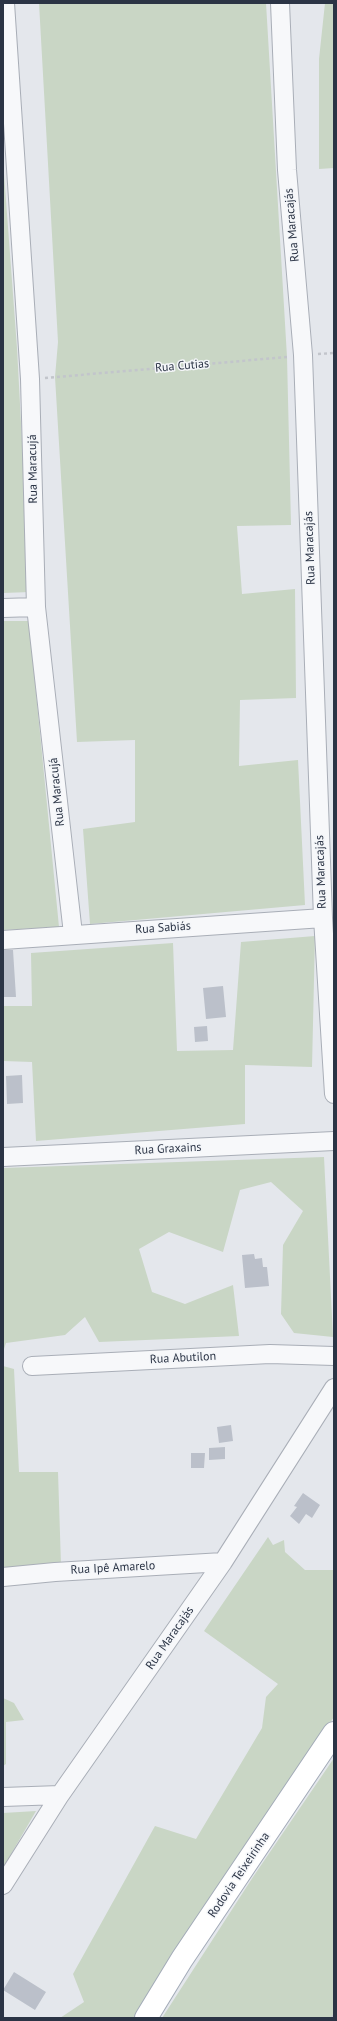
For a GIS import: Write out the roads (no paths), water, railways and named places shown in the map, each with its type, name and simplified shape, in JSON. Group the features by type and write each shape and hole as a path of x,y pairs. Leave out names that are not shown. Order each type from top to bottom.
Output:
{"main road":[{"name":"Rodovia Teixeirinha","path":"146,2018 182,1959 334,1733"}],"street":[{"name":"Rua Maracujá","path":"5,3 30,379 36,607 73,934"},
{"name":"Rua Maracajás","path":"280,3 287,170 303,355 323,918 334,1094"},
{"path":"3,608 36,607"},
{"name":"Rua Sabiás","path":"3,940 323,918"},
{"name":"Rua Graxains","path":"3,1157 334,1141"},
{"name":"Rua Abutilon","path":"32,1366 255,1355 334,1356"},
{"name":"Rua Maracajás","path":"3,1885 60,1795 223,1562 334,1388"},
{"name":"Rua Ipê Amarelo","path":"3,1577 223,1562"},
{"path":"3,1797 60,1795"}]}
